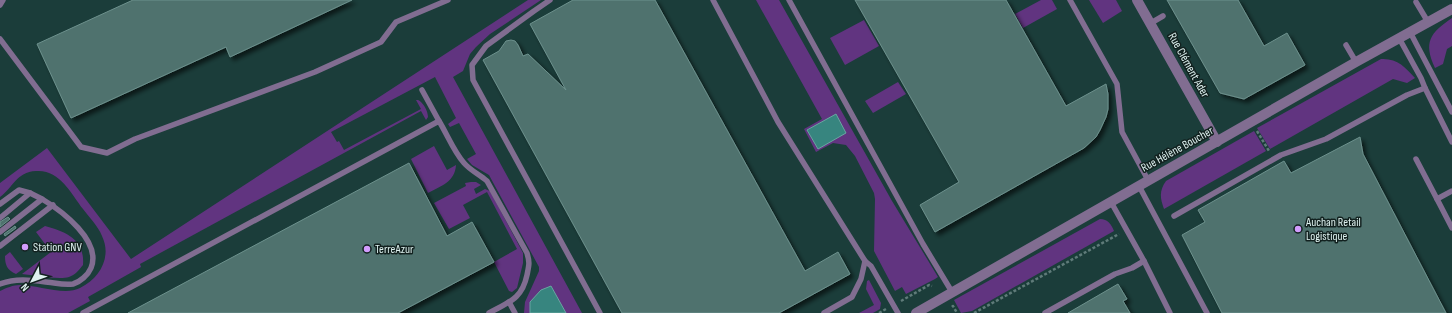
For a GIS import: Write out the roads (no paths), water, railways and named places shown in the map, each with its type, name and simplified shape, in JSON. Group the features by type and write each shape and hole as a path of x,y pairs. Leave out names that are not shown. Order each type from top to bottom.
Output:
{"street":[{"name":"Rue Clément Ader","path":"1137,0 1217,142"},
{"name":"Rue Hélène Boucher","path":"916,313 1356,62 1452,9"}],"lane":[{"path":"0,5 3,0"},
{"path":"0,39 81,147 108,153 135,139 315,72 381,42 396,22 448,0"},
{"path":"550,0 486,46 472,65 473,80 600,313"},
{"path":"713,0 778,122 864,262 871,266 898,313"},
{"path":"789,0 923,244 952,292"},
{"path":"1070,0 1117,84 1122,132 1148,180"},
{"path":"1416,2 1428,22"},
{"path":"1151,23 1163,16"},
{"path":"1410,32 1452,112"},
{"path":"1399,38 1421,78 1424,88 1452,142"},
{"path":"1346,45 1356,62"},
{"path":"1174,216 1281,155 1326,140 1407,95 1424,88"},
{"path":"422,90 463,162 472,171 487,181 528,253 530,264 526,284 519,294 510,302 489,313"},
{"path":"83,313 439,121"},
{"path":"1416,159 1452,228"},
{"path":"1139,186 1207,313"},
{"path":"0,204 19,190 30,193 42,199 52,205 77,227 89,242 93,253 93,263 89,273 81,280 73,284 19,279 0,284"},
{"path":"1437,199 1452,191"},
{"path":"0,218 30,193"},
{"path":"0,232 42,199"},
{"path":"1111,202 1144,261 1170,313"},
{"path":"0,246 52,205"},
{"path":"1045,313 1115,274 1132,268 1144,261"},
{"path":"824,313 852,297 861,279 864,262"},
{"path":"510,302 515,313"}],"water":[{"path":"836,114 846,133 818,149 807,130"},
{"path":"551,286 566,313 530,313 530,302 541,290"}],"place":[{"name":"Auchan Retail Logistique","path":"1298,229"},
{"name":"Station GNV","path":"25,247"},
{"name":"TerreAzur","path":"367,249"}]}
